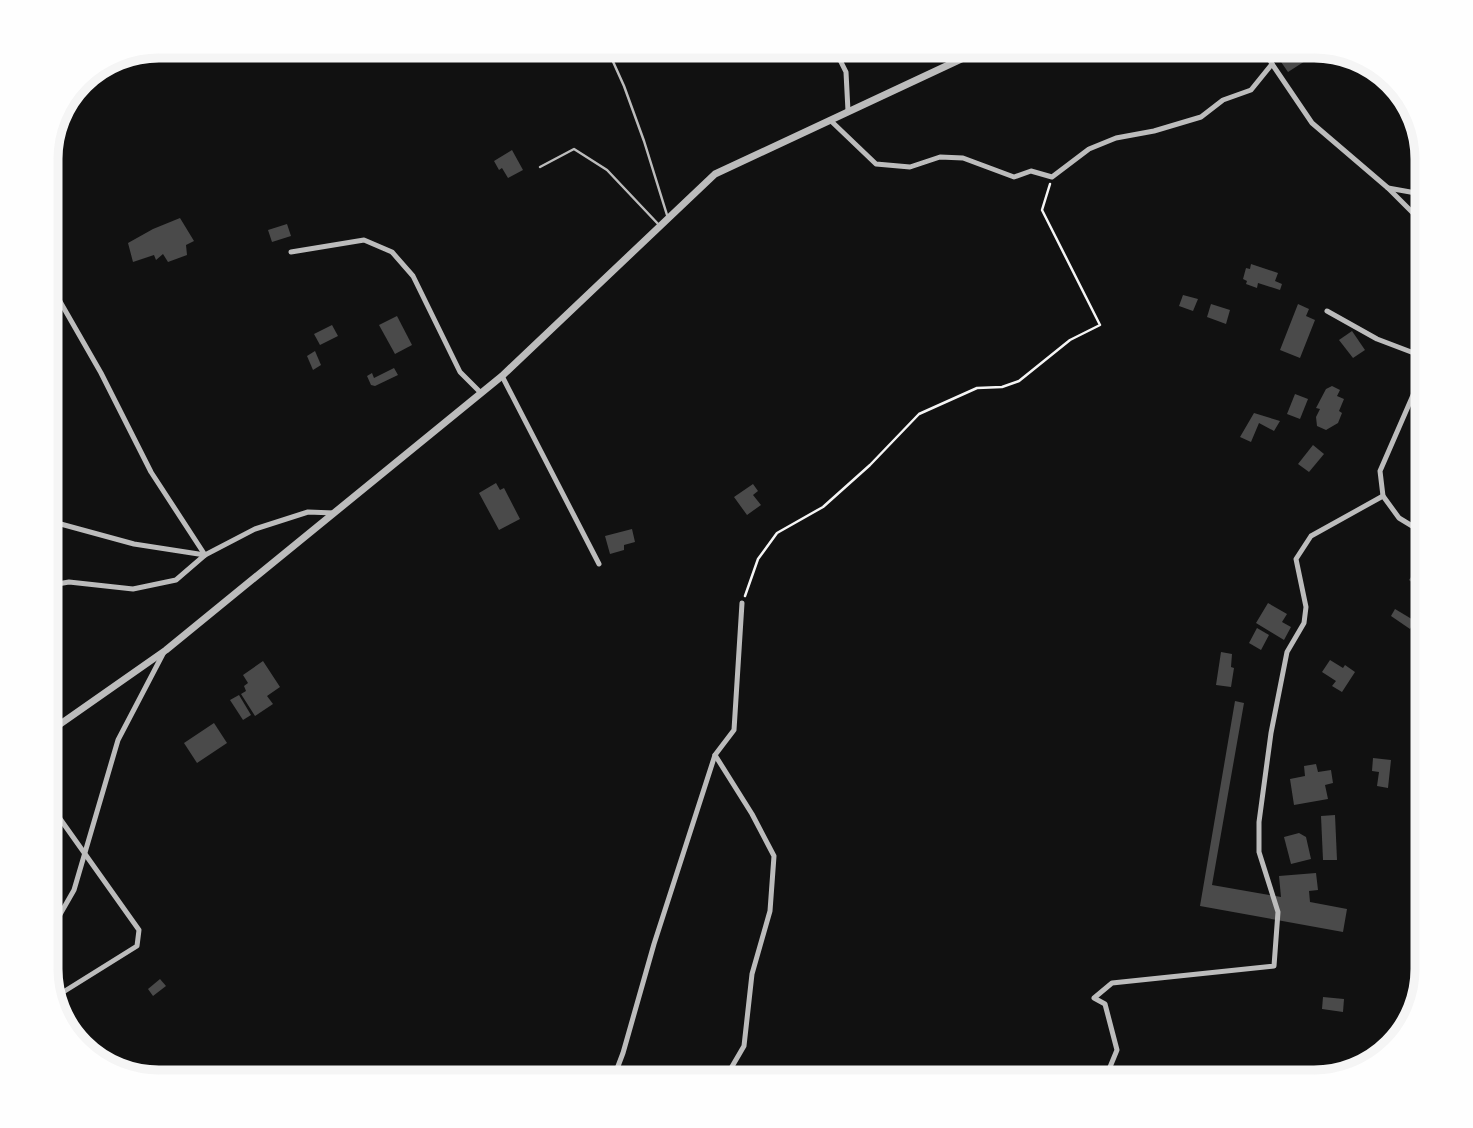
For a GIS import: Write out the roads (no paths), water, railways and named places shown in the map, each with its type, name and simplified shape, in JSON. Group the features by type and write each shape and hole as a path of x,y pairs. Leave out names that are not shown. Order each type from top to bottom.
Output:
{"street":[{"path":"838,58 846,72 848,111"},
{"path":"58,726 166,650 502,376 715,174 963,58"},
{"path":"1269,58 1312,123 1388,188 1415,215"},
{"path":"830,120 876,164 909,167 940,157 963,158 1014,177 1031,171 1052,177 1089,149 1201,117 1223,100 1251,90 1272,64"},
{"path":"1388,188 1415,193"},
{"path":"291,252 364,240 392,252 412,276 460,372 480,392"},
{"path":"58,298 101,373 151,472 205,555"},
{"path":"1326,311 1377,339 1415,353"},
{"path":"502,376 599,564"},
{"path":"1415,391 1380,471 1383,496 1399,518 1415,528"},
{"path":"1107,1070 1118,1050 1105,1004 1094,998 1112,983 1274,966 1278,912 1259,852 1259,822 1271,733 1287,652 1304,623 1306,607 1296,559 1311,537 1383,496"},
{"path":"58,584 69,582 133,589 176,580 205,555 255,529 309,512 334,513"},
{"path":"58,523 134,544 205,555"},
{"path":"617,1070 715,755 734,730 742,603"},
{"path":"58,918 74,890 118,740 166,650"},
{"path":"715,755 752,814 774,856 770,911 752,974 744,1046 730,1070"},
{"path":"58,816 139,930 137,946 61,994"}],"lane":[{"path":"611,58 644,141 668,219"},
{"path":"540,167 574,149 607,170 660,226"}]}
